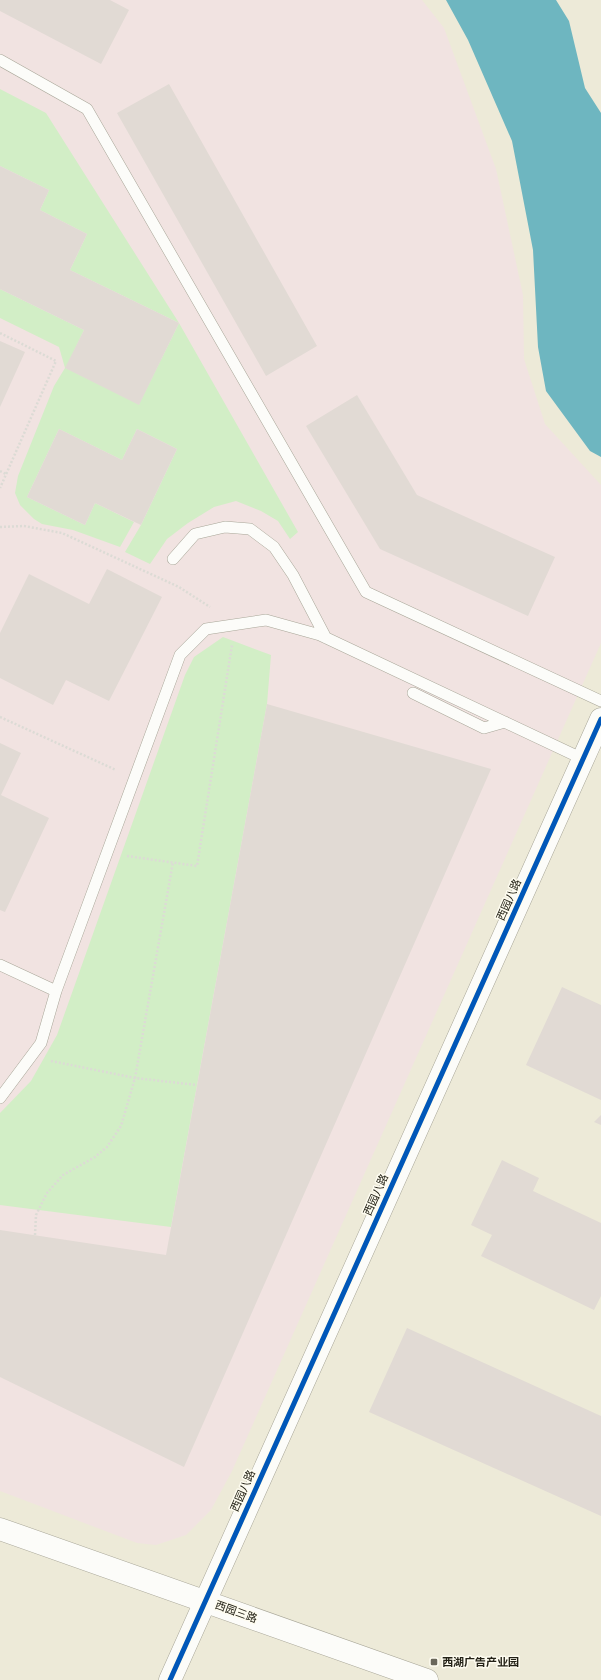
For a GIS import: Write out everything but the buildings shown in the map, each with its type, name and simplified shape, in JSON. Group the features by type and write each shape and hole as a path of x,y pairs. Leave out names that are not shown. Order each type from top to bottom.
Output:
{"street":[{"name":"西园八路","path":"170,1680 601,719"},
{"name":"西园三路","path":"0,1529 205,1600 427,1680"}],"lane":[{"path":"0,60 87,109 366,592 601,701"},
{"path":"173,559 195,534 225,527 250,529 274,547 293,575 326,638"},
{"path":"0,1098 41,1043 56,991 180,655 206,629 266,620 326,638 583,759"},
{"path":"413,693 484,728 505,722"},
{"path":"0,965 56,991"}],"path":[{"path":"0,333 56,361 0,488"},
{"path":"0,471 6,474"},
{"path":"0,527 24,526 62,533 179,587 235,625 197,866 107,854"},
{"path":"0,717 135,778"},
{"path":"35,1235 36,1216 46,1192 64,1176 95,1158 107,1147 121,1126 135,1078 173,862"},
{"path":"31,1057 135,1078 197,1085"}],"shaded area":[{"path":"0,0 422,0 444,28 496,169 523,295 524,359 545,424 601,485 601,643 232,1471 211,1510 186,1535 156,1545 137,1543 0,1491"}],"green space":[{"path":"0,89 46,113 179,323 70,270 87,234 40,210 49,190 0,166"},
{"path":"0,289 84,330 66,368 139,404 179,323 298,532 290,539 278,521 261,511 236,501 214,507 188,523 167,539 150,564 125,552 141,525 177,449 137,429 122,460 59,429 27,497 85,525 95,503 134,522 120,547 73,530 42,524 34,519 20,505 15,493 18,476 54,386 65,368 59,347 0,318"},
{"path":"223,637 271,655 267,704 171,1227 0,1205 0,1113 31,1081 57,1035 185,675 194,657"}],"water":[{"path":"446,0 556,0 569,21 585,88 601,113 601,457 590,451 546,391 538,347 533,250 512,141 468,40"}],"cycle path":[{"path":"170,1680 601,719"}],"place":[{"name":"西湖广告产业园","path":"434,1662"}]}
